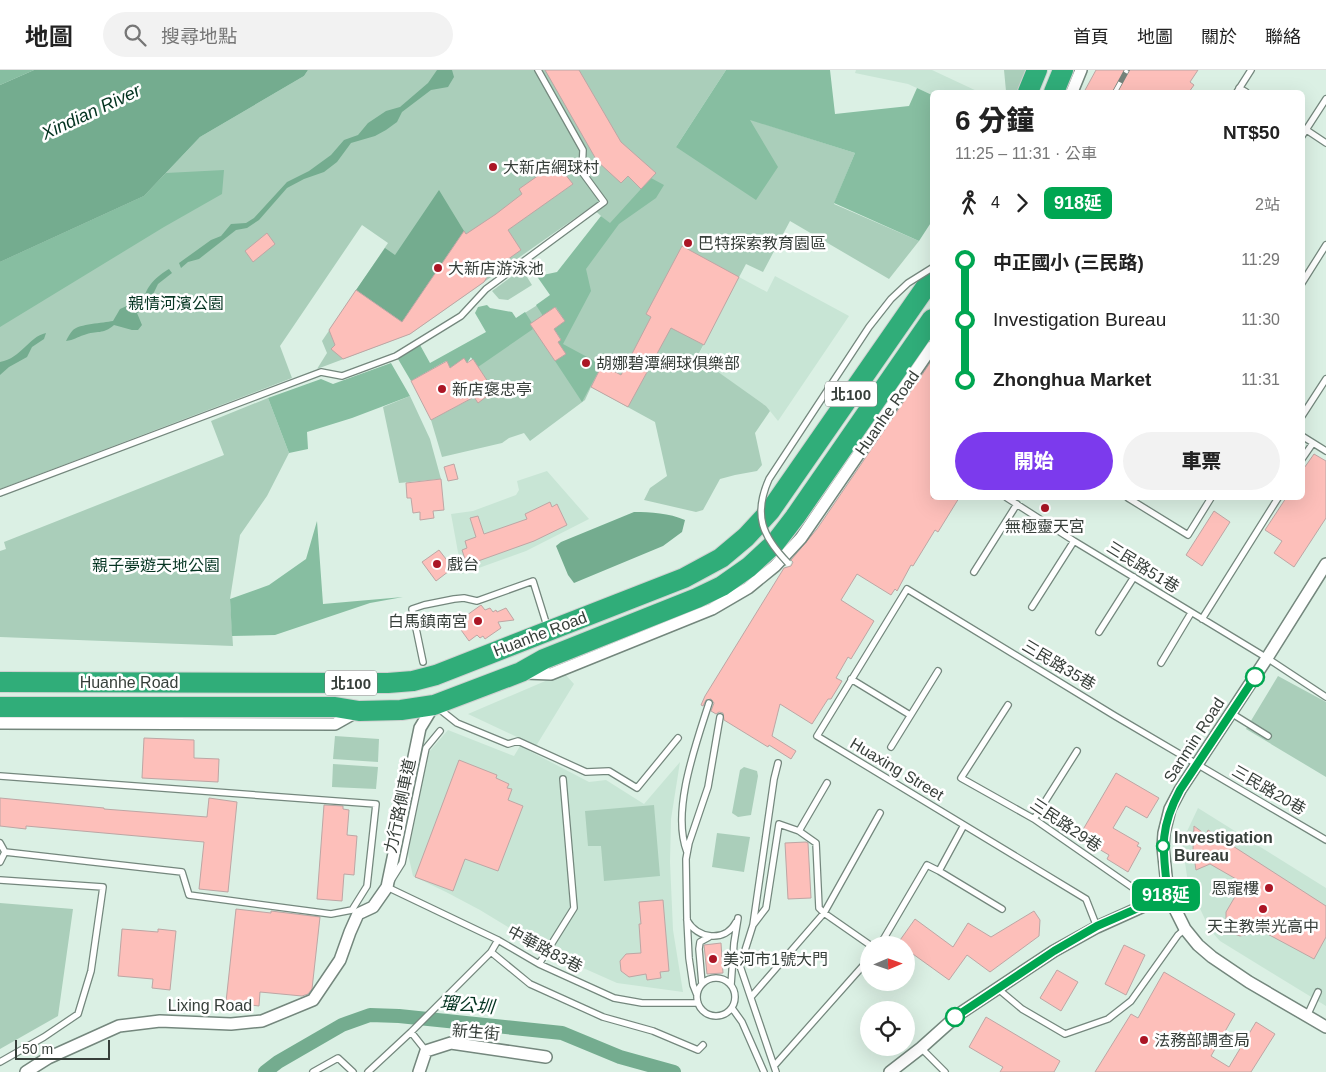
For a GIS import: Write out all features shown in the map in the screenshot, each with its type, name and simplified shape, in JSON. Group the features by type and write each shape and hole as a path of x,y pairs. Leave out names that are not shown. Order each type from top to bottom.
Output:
{"highway":[{"path":"1029,90 1038,70"},
{"path":"1055,90 1063,70"},
{"name":"Huanhe Road","path":"0,682 388,683 413,681 436,675 684,578 721,558 746,537 770,511 930,281"},
{"name":"Huanhe Road","path":"0,707 334,707 359,711 401,710 434,705 521,672 544,659 697,598 722,586 749,567 775,543 795,517 930,322"}],"street":[{"path":"1073,90 1081,70"},
{"name":"Huanhe Road","path":"521,672 551,674 712,609 748,588 775,566 801,538 930,350"},
{"name":"Sanmin Road","path":"1326,564 1231,714 1180,790 1170,809 1164,833 1163,847 1168,895 1185,929 1198,945 1249,982 1326,1027"},
{"name":"Lixing Road","path":"26,1072 48,1058 119,1026 160,1021 231,1024 262,1021 313,1000 340,960 358,914 373,907 387,888 420,728 434,705"},
{"name":"Huanhe Road","path":"0,723 334,724 359,711"},
{"path":"890,1072 921,1048 958,1014 1054,951 1097,926 1168,895"},
{"name":"新生街","path":"426,1051 451,1043 546,1057"},
{"path":"419,1072 426,1051"}],"lane":[{"path":"0,493 321,372 342,376 396,356 461,316 486,289 604,202 582,172 583,150 538,70"},
{"path":"1238,90 1251,70"},
{"path":"1326,99 1305,129 1326,143"},
{"path":"1305,278 1326,245"},
{"path":"788,563 773,547 763,525 762,501 769,479 869,328 891,299 908,283 930,269"},
{"path":"1305,411 1326,379"},
{"path":"1305,438 1326,451"},
{"path":"1305,455 1313,443"},
{"name":"三民路51巷","path":"1010,500 1267,658 1326,697"},
{"path":"1131,500 1188,534 1210,500"},
{"path":"1202,619 1277,500"},
{"path":"974,572 1017,504"},
{"path":"1032,607 1074,541"},
{"path":"1098,632 1134,577"},
{"path":"423,662 412,609 424,605 454,598 477,601 532,580 549,631"},
{"name":"Huaxing Street","path":"907,589 817,736 1086,899 1097,926"},
{"name":"三民路35巷","path":"907,589 1198,764"},
{"path":"1161,663 1191,613"},
{"path":"891,747 938,671"},
{"path":"851,679 910,715"},
{"path":"687,852 681,827 688,768 709,703"},
{"path":"434,705 457,722 508,744 518,741 586,772 609,771 637,788 678,738"},
{"name":"三民路29巷","path":"1008,705 961,778 1034,819 1152,901"},
{"path":"1231,714 1268,736"},
{"path":"697,995 702,984 700,942 703,939 720,936 728,932 738,918 731,985 735,996 732,1008 722,1016 710,1016 700,1008 691,972 686,919 685,868 687,852 708,787 720,717"},
{"name":"力行路側車道","path":"387,888 402,863 426,748 440,731"},
{"path":"1034,819 1077,751"},
{"path":"775,1069 740,966 753,925 774,779 778,763"},
{"name":"三民路20巷","path":"1198,764 1326,840"},
{"path":"0,776 376,804 367,886 352,910 331,914 189,895 182,872 5,852"},
{"path":"539,964 574,908 563,779"},
{"path":"799,831 827,783"},
{"path":"750,997 824,913 880,814"},
{"path":"753,925 766,908 779,824 799,831 816,843 819,908 860,938"},
{"path":"939,872 964,826"},
{"path":"0,843 5,852"},
{"path":"0,862 5,852"},
{"path":"885,936 927,865 1002,909"},
{"path":"0,880 103,888 91,971 78,1014 44,1037 0,1062"},
{"name":"中華路83巷","path":"387,888 498,940 539,964 614,998 642,1003 698,1003"},
{"path":"686,919 694,929 704,936 711,937"},
{"path":"997,988 1022,1009 1065,1034 1108,1019 1131,1001 1178,935 1185,929"},
{"path":"368,1072 491,952 498,940"},
{"path":"491,952 530,984 603,1017 653,1031 698,1050 703,1045"},
{"path":"775,1069 860,970"},
{"path":"702,984 712,978 717,978 731,985"},
{"path":"1307,1016 1318,992"},
{"path":"732,1008 742,1022 764,1072"},
{"path":"412,1031 426,1051"},
{"path":"921,1048 945,1072"},
{"path":"313,1072 338,1058 353,1072"}],"shaded area":[{"path":"0,70 34,70 0,85"},
{"path":"726,70 830,70 835,114 909,106 917,88 930,94 930,224 919,241 834,203 855,153 750,120 778,167 756,200 676,147"},
{"path":"856,70 932,70 975,90 930,90 930,94 908,84 855,73"},
{"path":"224,170 222,194 0,327 0,262 144,196 166,173"},
{"path":"651,178 664,185 656,198 619,224 586,269 591,291 563,344 602,365 582,402 555,361 565,354 558,342 561,339 554,329 565,321 556,307 543,316 536,305 550,295 529,265 543,275 557,272 601,216 610,223"},
{"path":"775,276 849,316 778,421 766,406 697,358 739,277 767,292"},
{"path":"487,305 490,308 512,312 516,318 525,312 532,323 530,324 533,329 478,367 471,357 467,363 464,359 450,368 446,361 411,381 398,359 420,345 430,363 486,332 475,313 478,307"},
{"path":"391,363 410,396 352,418 307,432 308,449 289,453 268,398 321,379 333,384"},
{"path":"547,471 589,519 526,551 462,574 451,514 473,511 516,495 519,490 517,481"},
{"path":"317,521 323,604 403,597 370,603 275,635 232,636 230,599 269,585 306,559"},
{"path":"564,673 574,684 536,746 468,714"},
{"path":"448,730 514,756 520,746 589,782 606,780 644,804 680,762 671,819 670,862 673,930 683,992 617,983 554,955 480,910 413,876 408,854 429,752"},
{"name":"天主教崇光高中","path":"1198,808 1326,888 1326,1006 1220,941 1210,930 1188,883 1182,842"}],"green space":[{"name":"親情河濱公園","path":"308,70 726,70 676,147 749,119 855,153 834,204 919,241 889,279 790,221 763,272 746,264 697,357 766,406 770,411 755,433 762,465 757,471 720,479 703,510 696,512 644,500 650,488 667,476 655,422 591,387 585,400 530,441 524,433 509,438 502,443 442,457 431,420 474,397 478,402 494,391 466,350 574,282 610,224 591,207 410,334 317,369 327,353 322,341 388,243 362,225 280,346 292,378 0,489 0,262 144,196 200,137 304,76"},
{"path":"1004,70 1027,70 1019,90 1006,90"},
{"path":"522,269 532,285 508,300 499,299 492,291"},
{"path":"410,396 430,439 441,479 399,483 383,407"},
{"name":"親子夢遊天地公園","path":"268,398 289,453 267,496 240,535 230,599 233,646 0,637 0,551 6,549 4,542 224,455 211,421"},
{"path":"1278,676 1326,702 1326,777 1246,729"},
{"path":"335,736 379,739 378,762 333,759"},
{"path":"333,764 378,767 376,789 332,787"},
{"path":"744,767 757,771 758,776 751,815 738,817 732,813 740,770"},
{"path":"654,805 660,876 604,881 601,846 588,846 585,811"},
{"path":"717,833 750,837 744,872 712,867"},
{"path":"0,903 73,909 58,1016 0,1049"}],"water":[{"name":"Xindian River","path":"34,70 308,70 304,76 200,137 144,196 0,262 0,85"},
{"path":"437,70 452,70 454,77 448,87 431,90 402,112 397,122 386,130 375,136 351,143 337,162 324,172 304,179 287,188 259,220 247,228 236,230 199,259 188,262 181,268 179,263 211,240 221,236 231,224 246,223 254,218 287,182 309,171 331,155 344,140 358,135 368,123 386,111 400,107 428,83"},
{"path":"439,190 464,231 402,322 356,290 385,248 395,255"},
{"path":"169,269 172,273 158,284 146,309 137,313 142,325 138,330 114,325 103,331 66,341 71,332 76,328 113,321 120,309 131,304 133,309 140,308 144,304 148,288 160,275"},
{"path":"46,333 44,339 32,347 27,357 9,367 0,375 0,362 8,360 34,339"},
{"path":"634,512 660,513 685,520 682,532 663,546 574,583 568,575 556,546 561,542"}],"building":[{"path":"545,70 579,70 621,142 656,173 641,189 628,176 621,183 597,161"},
{"path":"1096,70 1198,70 1190,82 1194,85 1190,90 1085,90"},
{"path":"556,163 573,184 508,230 521,250 490,272 484,282 410,334 343,359 331,349 335,345 329,330 356,290 402,322 464,231 466,234 496,214 522,194 519,189"},
{"path":"267,233 275,244 253,262 245,251"},
{"path":"682,246 739,277 704,345 671,328 628,407 591,387 602,365 621,375 651,317 646,314"},
{"path":"555,307 565,321 554,329 561,340 558,342 566,354 555,361 530,324"},
{"name":"新店褒忠亭","path":"464,358 467,363 473,359 494,391 478,403 474,397 431,420 411,381 447,361 450,368"},
{"path":"930,363 930,500 958,500 938,532 935,530 913,566 911,565 897,591 895,589 891,595 857,574 841,600 874,621 851,659 848,657 836,678 842,681 812,724 780,704 772,736 796,751 791,759 724,720 723,713 719,712 716,714 711,711 714,703 711,699 706,700 703,706 701,705 784,568 791,566 793,562 791,560 817,529"},
{"path":"1314,454 1326,461 1326,518 1294,567 1274,553 1282,541 1265,530 1285,500 1305,500 1305,467"},
{"path":"454,464 458,479 448,481 444,467"},
{"path":"441,479 444,510 433,511 434,518 420,520 420,512 413,513 411,498 407,498 406,483"},
{"path":"550,502 552,507 557,504 567,525 534,541 467,565 462,550 467,548 465,541 476,537 470,518 478,516 484,534 527,519 525,514"},
{"path":"1214,511 1230,522 1202,566 1186,555"},
{"name":"戲台","path":"439,550 453,568 436,581 422,562"},
{"name":"白馬鎮南宮","path":"481,605 485,610 490,608 493,612 506,608 514,620 498,622 501,628 485,639 483,636 480,638 477,635 469,641 456,623"},
{"path":"144,738 194,740 194,758 219,759 218,782 142,778"},
{"path":"459,760 497,775 496,778 509,784 507,788 512,789 508,800 523,806 498,871 465,859 453,891 415,877"},
{"path":"1116,773 1159,798 1147,818 1126,806 1113,828 1139,843 1137,846 1141,848 1128,872 1107,859 1109,855 1087,842 1089,838 1081,833"},
{"path":"0,798 207,817 209,798 237,802 228,892 199,889 204,842 26,826 26,829 0,826"},
{"path":"324,805 343,806 343,809 349,810 347,835 357,836 354,875 344,874 342,901 317,899"},
{"name":"恩寵樓","path":"1194,826 1206,835 1208,830 1326,906 1326,937 1314,959 1262,931 1240,936 1232,933 1226,924 1226,912 1243,883 1210,864 1196,870 1193,850"},
{"path":"785,843 808,843 811,898 788,899"},
{"path":"663,900 669,971 660,972 661,978 647,980 646,974 629,977 621,971 620,961 626,954 641,953 639,902"},
{"path":"236,909 320,917 312,989 308,994 302,996 260,992 259,1006 226,1002"},
{"path":"1034,911 1040,920 1039,936 990,972 967,955 949,980 915,955 915,936 903,936 915,919 953,947 968,923 991,937"},
{"path":"122,929 158,932 158,929 176,931 170,990 152,988 153,979 118,976"},
{"name":"美河市1號大門","path":"721,943 723,973 707,974 704,945"},
{"path":"1124,945 1145,955 1126,995 1105,984"},
{"path":"1057,970 1078,982 1061,1011 1040,998"},
{"path":"1164,972 1235,1014 1211,1056 1229,1067 1256,1022 1275,1034 1251,1072 1095,1072 1131,1014 1138,1018"},
{"path":"986,1017 1060,1061 1054,1072 1000,1072 1003,1067 969,1047"}],"waterway":[{"name":"瑠公圳","path":"265,1072 278,1062 342,1025 370,1015 399,1016 562,1033 620,1057 674,1072"}],"railway":[{"path":"1116,90 1127,70"}],"bus line":[{"name":"918延","path":"955,1017 1054,951 1097,926 1168,895 1163,847 1164,833 1170,809 1180,790 1255,677"}],"place":[{"name":"大新店網球村","path":"493,167"},
{"name":"巴特探索教育園區","path":"688,243"},
{"name":"大新店游泳池","path":"438,268"},
{"name":"胡娜碧潭網球俱樂部","path":"586,363"},
{"name":"新店褒忠亭","path":"442,389"},
{"name":"無極靈天宮","path":"1045,508"},
{"name":"戲台","path":"437,564"},
{"name":"白馬鎮南宮","path":"478,621"},
{"name":"Investigation Bureau","path":"1163,846"},
{"name":"恩寵樓","path":"1269,888"},
{"name":"天主教崇光高中","path":"1263,909"},
{"name":"美河市1號大門","path":"713,959"},
{"name":"法務部調查局","path":"1144,1040"}]}
